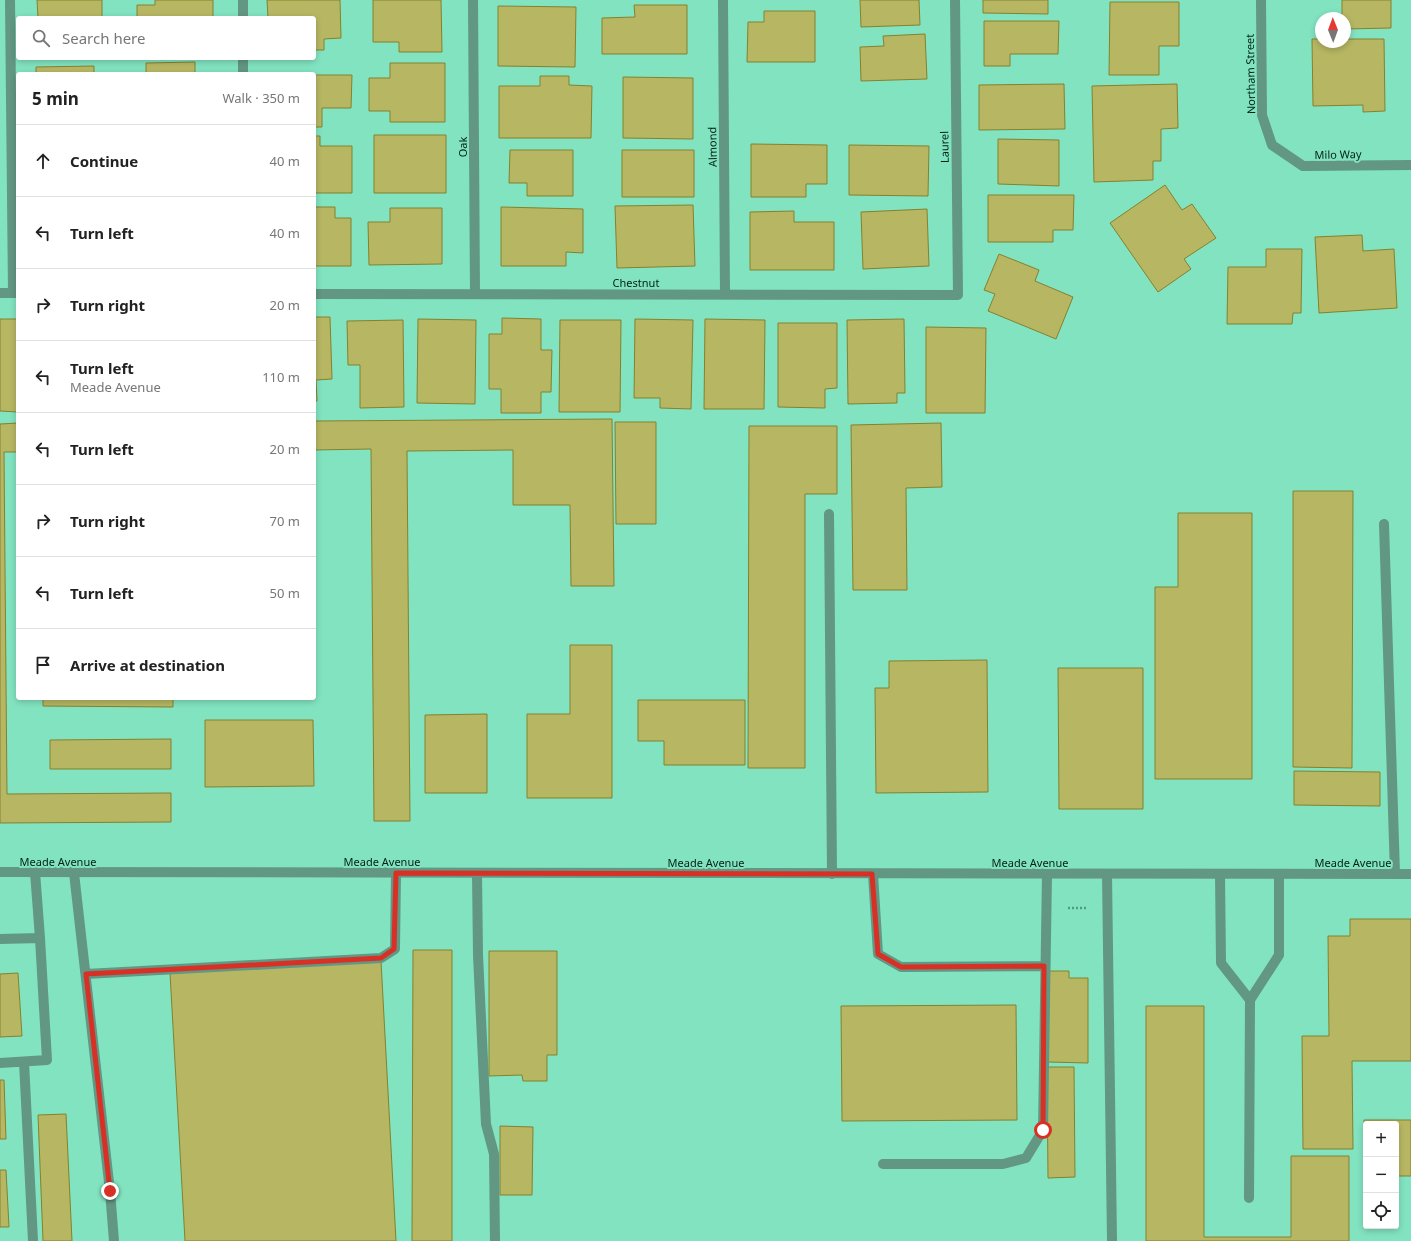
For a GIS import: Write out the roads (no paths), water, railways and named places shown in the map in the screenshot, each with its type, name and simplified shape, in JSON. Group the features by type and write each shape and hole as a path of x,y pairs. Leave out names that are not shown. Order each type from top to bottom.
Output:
{"street":[{"path":"0,293 15,293 10,0"},
{"path":"243,0 243,16"},
{"name":"Oak","path":"473,0 475,294"},
{"name":"Almond","path":"723,0 725,294"},
{"name":"Laurel","path":"955,0 958,295"},
{"name":"Northam Street","path":"1261,0 1262,115 1272,146"},
{"path":"243,60 244,72"},
{"name":"Milo Way","path":"1272,146 1303,166 1411,165"},
{"name":"Chestnut","path":"316,294 958,295"},
{"path":"829,514 832,874"},
{"path":"1384,524 1395,874"},
{"name":"Meade Avenue","path":"0,872 1411,874"},
{"path":"0,1063 47,1060 35,872"},
{"path":"74,873 110,1191 114,1241"},
{"path":"86,974 381,958 394,949 396,873"},
{"path":"477,873 478,955 485,1116 494,1154 495,1241"},
{"path":"872,874 878,954 901,967 1044,966"},
{"path":"883,1164 1003,1164 1026,1158 1043,1130 1046,874"},
{"path":"1107,874 1112,1241"},
{"path":"1220,874 1221,963 1250,1000"},
{"path":"1250,1198 1250,1000 1279,955 1279,874"},
{"path":"0,939 40,938"},
{"path":"24,1062 33,1241"}]}
